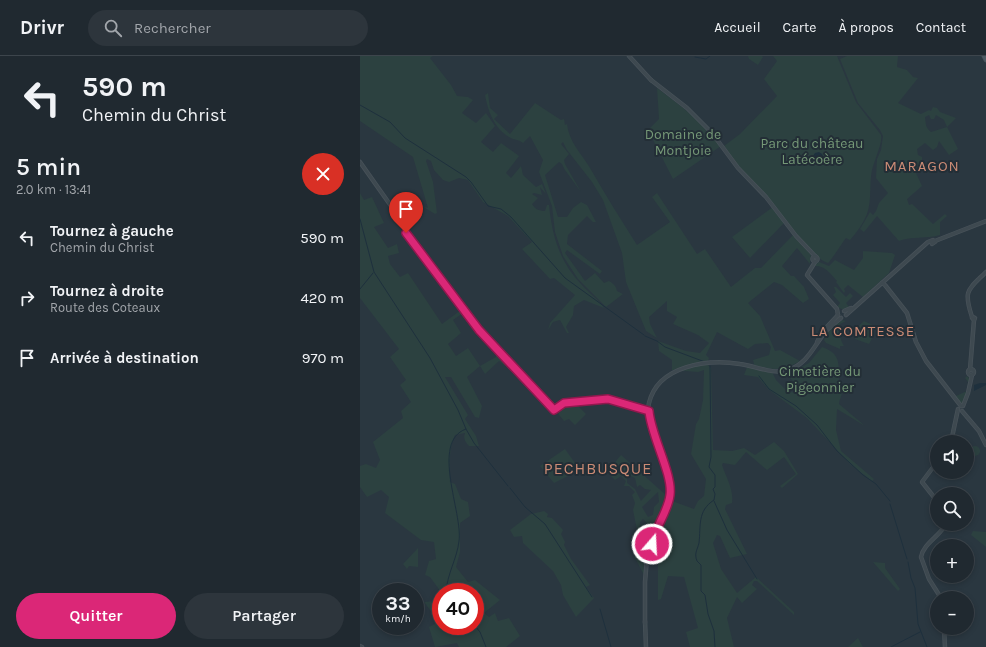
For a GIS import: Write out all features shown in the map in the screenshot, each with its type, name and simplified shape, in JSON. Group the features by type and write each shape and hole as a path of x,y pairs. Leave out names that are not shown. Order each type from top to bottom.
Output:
{"main road":[{"path":"984,56 986,60"}],"street":[{"path":"629,56 658,88 682,104 698,119 717,139 738,168 766,198 814,259 807,275 841,314"},
{"path":"360,162 396,213 412,242 433,266 470,320 518,373 555,410 564,403 608,399 648,411"},
{"path":"646,647 645,623 647,566 653,540 669,502 670,492 667,474 648,411 652,395 659,383 671,373 716,362 742,364 763,369 782,370 800,362 810,353 823,331 841,314 882,284 891,273 926,244 986,221"},
{"path":"953,435 957,415 968,393 971,380 971,375 968,372 971,370 972,364 973,318 969,297 972,284 986,272"},
{"path":"882,284 908,313 916,342 924,357 979,431 986,445"},
{"path":"930,471 922,482 930,492"},
{"path":"937,591 929,579 920,557 925,548 941,531"},
{"path":"944,635 945,647"}],"green space":[{"path":"360,56 433,56 430,58 451,85 457,96 468,97 473,100 462,113 476,123 486,113 495,126 481,142 493,152 501,143 519,156 506,173 511,178 521,166 523,175 536,187 542,184 546,194 540,187 542,195 532,194 538,198 532,204 539,210 543,211 545,211 547,205 549,205 552,227 562,257 573,275 604,308 584,300 574,306 573,315 566,327 569,333 567,333 560,320 553,322 548,330 550,323 575,295 554,278 550,279 522,249 532,242 508,216 483,202 468,180 459,178 449,182 443,180 434,170 431,161 427,159 426,161 433,182 437,213 435,214 422,206 428,208 413,157 360,121"},
{"path":"748,56 763,57 758,65 749,59"},
{"name":"Parc du château Latécoère","path":"773,56 837,56 856,102 881,135 880,147 872,170 867,214 862,225 855,234 850,240 846,238 828,263 821,260 805,244 766,196 738,166 724,146 740,134 777,96 764,79 777,61"},
{"path":"847,56 898,56 897,67 907,70 913,77 918,78 898,103 921,114 929,110 931,111 933,107 937,108 940,112 956,118 947,127 958,149 949,155 939,141 937,147 933,150 925,143 917,149 918,155 922,157 922,160 927,165 916,173 922,186 907,199 909,205 912,204 933,224 945,214 947,216 940,222 940,235 904,239 899,241 877,216 864,232 860,229 870,212 873,215 879,203 888,193 876,178 877,159 881,150 883,136 880,130 858,103 840,59","holes":["929,115 931,119 934,119 936,115 944,120 947,127 931,132 927,127 925,117"]},
{"name":"Domaine de Montjoie","path":"657,88 699,122 721,146 673,179 648,130 659,119"},
{"name":"Cimetière du Pigeonnier","path":"488,93 490,108 498,115 494,119 510,134 535,103 561,120 564,119 565,125 567,124 573,142 637,245 670,222 652,197 657,193 697,254 705,249 731,287 755,268 761,268 793,235 811,255 810,264 797,248 782,266 804,287 809,299 803,303 782,285 774,282 748,303 760,316 775,351 780,350 800,361 791,366 782,368 756,368 772,372 776,380 788,392 805,393 787,375 809,363 822,347 832,352 837,359 839,369 839,382 842,392 839,404 865,426 837,409 836,430 841,451 874,479 872,481 850,464 807,418 768,389 758,377 744,375 747,367 755,368 753,360 769,355 771,347 768,343 755,344 748,349 717,332 706,355 709,358 707,364 711,368 713,450 732,451 744,448 755,455 774,442 784,451 798,474 782,488 780,486 796,474 784,457 767,470 746,452 735,465 723,463 722,465 732,493 732,503 726,505 725,509 747,554 730,558 720,536 717,535 713,543 721,569 737,593 756,577 794,612 794,615 757,581 754,581 752,585 757,589 742,603 737,597 727,618 734,647 690,647 686,632 698,628 684,577 668,576 661,599 658,600 658,549 668,548 669,536 658,531 670,501 672,490 672,501 694,509 698,501 704,496 706,479 691,454 696,424 699,419 703,400 704,370 698,372 672,370 672,360 659,351 658,341 686,351 700,353 709,343 698,335 673,324 677,317 667,311 667,301 649,317 650,324 657,338 646,331 626,282 622,253 603,200 592,182 567,150 563,142 561,144 569,154 564,160 565,164 581,192 562,164 559,162 545,175 558,217 567,217 573,208 581,202 587,205 596,222 593,222 587,216 568,235 567,244 602,271 600,274 567,250 565,253 585,281 595,273 604,283 609,281 614,285 617,291 623,294 606,307 578,279 563,256 555,232 552,206 539,172 543,160 530,136 523,143 509,137 499,129 492,119 488,107 485,95"},
{"path":"360,193 364,200 372,197 384,223 374,227 388,248 397,244 399,253 388,256 390,264 400,277 408,273 442,324 461,310 463,313 453,320 461,333 448,344 456,356 468,348 480,366 467,377 482,406 479,418 475,417 451,377 445,377 468,415 465,419 476,436 479,446 469,446 464,437 465,433 455,435 451,447 450,458 450,482 455,484 461,499 468,502 470,516 460,523 460,552 456,567 468,582 475,580 479,583 434,583 430,577 425,575 429,561 436,559 434,542 421,540 385,513 389,497 381,490 367,497 360,487 360,466 366,464 376,468 380,460 373,442 403,418 401,411 411,402 400,385 406,380 390,357 399,349 360,298"},
{"path":"773,207 784,223 750,258 732,237"},
{"path":"863,251 892,253 895,255 889,273 863,297 848,285 844,289 844,293 836,282 837,281 827,270 821,267 813,266 819,262 829,266 835,260 854,270 863,258"},
{"path":"834,287 836,287 846,297 850,293 853,296 846,303 850,308 844,310 837,307 840,303 833,295 836,292"},
{"path":"842,320 846,321 840,324 840,335 844,346 840,346 840,349 826,343 824,340 830,329"},
{"path":"864,321 873,325 874,328 871,331 872,338 869,344 855,339 854,330"},
{"path":"496,352 504,361 505,366 499,361 485,374 480,366 496,357"},
{"path":"967,376 969,378 967,391 968,382 965,378"},
{"path":"967,391 963,403 960,403 954,395 956,396"},
{"path":"576,404 586,414 575,425 569,419 564,421 556,411 562,406"},
{"path":"974,446 979,449 979,453 974,456"},
{"path":"565,449 580,470 554,483 540,466"},
{"path":"621,455 668,497 650,547 647,548 640,545 633,510 635,503 632,495 635,492 629,486 624,486 626,481 621,476 615,480 607,472","holes":["631,476 635,478 637,487 640,485 645,489 651,490 641,501 635,489 627,483 627,478","658,492 659,502 654,507 653,515 648,517 642,507","643,519 651,527 648,537 645,540 642,538 640,522"]},
{"path":"544,511 548,514 547,517 552,518 563,530 561,534 565,542 564,545 571,559 590,585 586,587 594,598 576,617 563,595 561,585 553,571 523,543 522,536 514,537 510,530 531,514"},
{"path":"973,531 986,532 986,547 971,535"},
{"path":"418,548 418,567 409,566 407,569 403,564"},
{"path":"641,552 647,555 644,575 634,556"},
{"path":"873,562 885,563 885,568 900,589 898,591"},
{"path":"484,587 500,600 484,613"},
{"path":"432,601 432,613 424,602"},
{"path":"484,613 489,617 495,613 498,621 509,618 520,636 506,647 459,647 457,643 435,647 429,627 432,626 432,635 484,635"},
{"path":"858,638 863,647 848,647"}],"water":[{"path":"819,152 824,158 821,162 817,163 814,161 813,156 815,153"},
{"path":"986,383 986,385 974,391 974,385"}],"waterway":[{"path":"695,57 706,59 710,56"},
{"path":"360,105 390,122 405,138 466,177 488,206 501,209 511,217 565,278 644,335"},
{"path":"360,219 374,272 430,358 458,410 466,429 456,436 450,448 450,479 457,514 459,541 447,583"},
{"path":"360,289 373,273"},
{"path":"645,336 657,341 665,347 705,362"},
{"path":"710,366 711,457 709,467 715,475 715,487 713,489 715,494 714,500 702,514 696,556 697,561 701,565 701,591 705,595 708,614 714,631 715,647"},
{"path":"759,376 769,389 796,406 817,425 837,451 863,475 876,484 890,501"},
{"path":"466,429 474,443 508,486"},
{"path":"510,488 525,507 545,524 592,597"},
{"path":"714,501 727,530 757,579"},
{"path":"890,504 907,559"},
{"path":"908,562 911,578 915,588 918,624 927,647"},
{"path":"600,609 611,647"},
{"path":"891,647 920,632"},
{"path":"481,635 486,647"}],"district":[{"name":"MARAGON","path":"922,166"},
{"name":"LA COMTESSE","path":"863,331"},
{"name":"PECHBUSQUE","path":"598,468"}],"route":[{"path":"406,233 433,266 468,317 487,340 554,410 564,403 608,399 649,411 653,431 670,487 669,502 652,544"}]}
